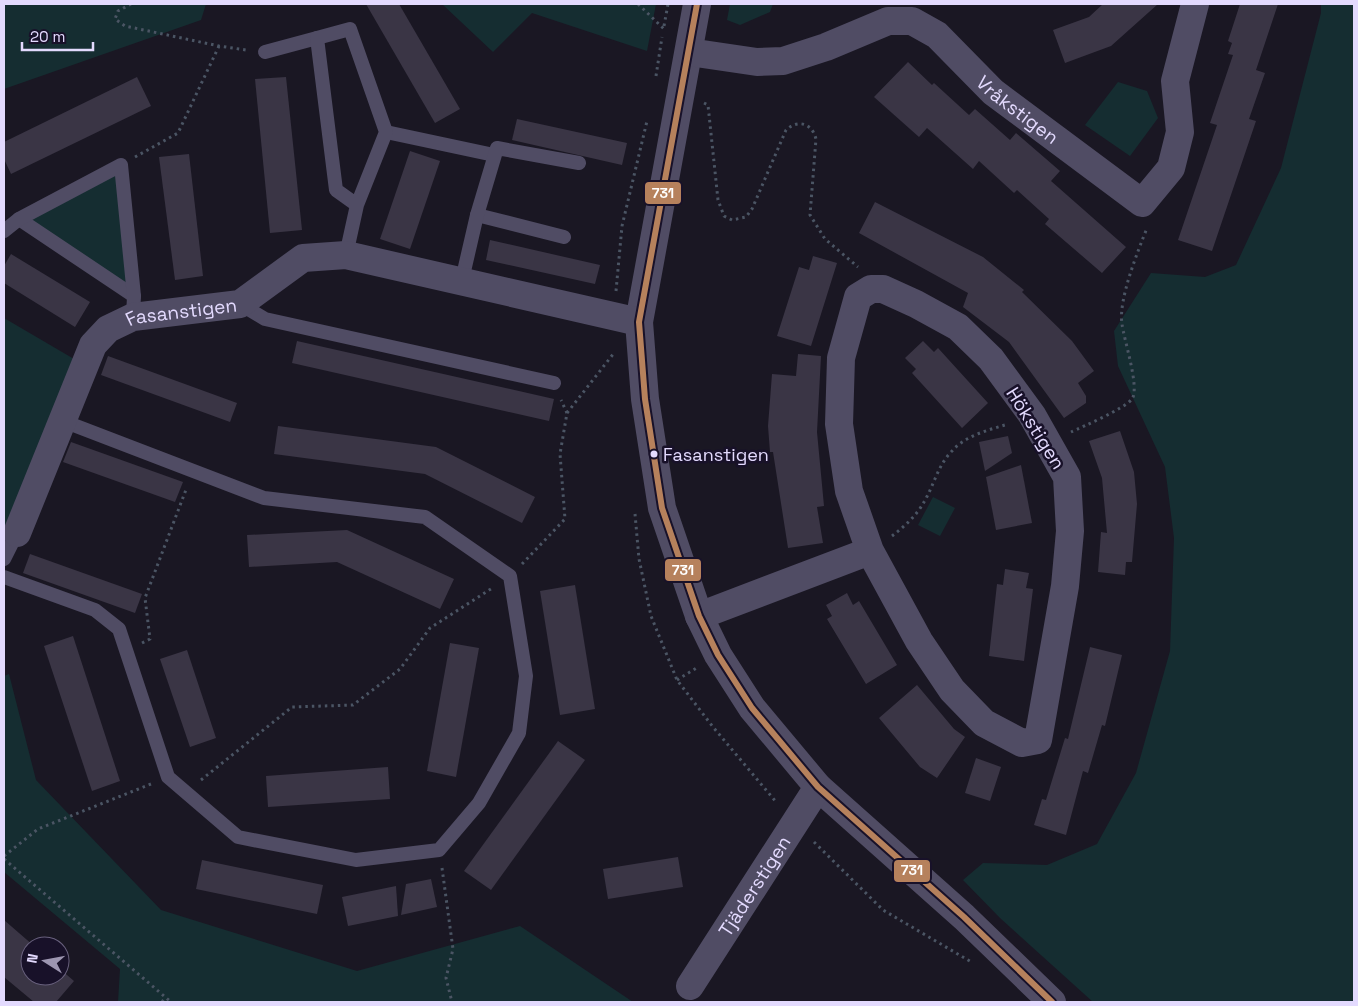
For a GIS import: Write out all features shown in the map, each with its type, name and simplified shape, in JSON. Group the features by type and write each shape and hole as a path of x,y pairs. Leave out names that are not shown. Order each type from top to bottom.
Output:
{"street":[{"path":"697,4 639,322 645,399 662,508 699,616 718,655 752,708 818,787 964,917 1052,1002"},
{"path":"1142,203 1171,168 1180,132 1175,81 1195,4"},
{"name":"Vråkstigen","path":"689,52 757,62 783,61 826,47 888,21 912,21 937,35 993,92 1142,203"},
{"name":"Fasanstigen","path":"17,533 93,345 133,306 240,304 303,258 346,255 639,322"},
{"name":"Hökstigen","path":"871,289 883,289 900,296 958,328 991,359 1032,415 1067,477 1070,531 1065,586 1038,740 1022,743 984,723 952,690 919,641 870,551 849,490 839,424 841,358 858,297 871,289"},
{"path":"699,616 870,551"},
{"name":"Tjäderstigen","path":"690,986 818,787"}],"lane":[{"path":"265,52 350,29 386,132 357,206 346,255"},
{"path":"317,38 336,190 357,206"},
{"path":"386,132 494,155"},
{"path":"462,280 477,215 497,148 579,164"},
{"path":"4,231 19,219 121,165 133,306"},
{"path":"477,215 564,237"},
{"path":"19,219 133,306"},
{"path":"240,304 265,318 554,383"},
{"path":"4,577 95,610 119,629 168,777 238,837 356,860 439,850 479,803 519,733 526,676 510,576 425,517 264,498 63,421"},
{"path":"4,559 17,533"}],"path":[{"path":"131,4 118,11 115,19 124,26 219,46 265,52"},
{"path":"638,4 664,29"},
{"path":"668,4 655,88 708,105 719,207 724,216 732,220 742,219 749,214 786,130 797,124 807,124 812,128 816,139 810,216 825,239 858,267 871,289"},
{"path":"121,165 178,133 219,46"},
{"path":"613,316 622,226 648,116"},
{"path":"1048,444 1126,404 1133,396 1134,385 1121,322 1130,273 1148,223 1142,203"},
{"path":"187,792 292,707 353,705 400,669 430,628 510,576 565,519 560,454 567,413 614,354"},
{"path":"554,383 567,413"},
{"path":"870,551 903,528 924,504 939,469 952,450 969,437 1032,415"},
{"path":"127,652 150,639 145,598 193,471"},
{"path":"635,511 639,560 651,616 676,680 712,727 794,823 883,910 975,965"},
{"path":"168,777 38,829 4,857 171,1002"},
{"path":"439,850 453,949 446,978 452,1002"},
{"path":"162,1002 165,998"}],"green space":[{"path":"4,4 206,4 201,20 4,89"},
{"path":"442,4 656,4 647,51 532,13 493,52"},
{"path":"730,4 773,4 770,12 740,25 727,20"},
{"path":"1321,4 1354,4 1354,1002 1093,1002 1000,918 963,880 983,863 1047,865 1097,844 1136,773 1170,651 1174,538 1165,467 1118,366 1114,331 1151,273 1205,277 1236,265 1281,168 1321,13"},
{"path":"1118,82 1147,91 1158,118 1130,156 1085,125"},
{"path":"121,165 134,296 19,219"},
{"path":"4,318 74,359 4,532"},
{"path":"933,497 955,508 940,536 918,525"},
{"path":"9,674 36,780 161,910 357,971 520,926 633,1002 118,1002 120,969 4,872 4,676"}],"building":[{"path":"366,4 399,4 460,109 435,123"},
{"path":"1103,4 1158,4 1111,46 1065,63 1053,30 1089,17"},
{"path":"1240,4 1278,4 1256,70 1265,73 1249,119 1256,121 1212,251 1178,240 1217,125 1210,123 1233,55 1228,54 1232,43 1228,41"},
{"path":"908,62 932,85 934,83 969,115 975,109 1010,140 1016,133 1060,171 1051,181 1126,247 1102,273 1045,224 1049,219 1017,190 1014,193 979,161 973,169 927,128 919,137 874,97"},
{"path":"137,77 151,106 11,174 4,159 4,142"},
{"path":"286,77 302,230 270,233 255,79"},
{"path":"517,119 627,143 622,165 512,140"},
{"path":"410,151 440,161 410,249 380,239"},
{"path":"189,154 203,276 175,280 159,157"},
{"path":"875,202 983,257 1024,290 1022,292 1072,341 1094,371 1078,383 1086,396 1086,403 1064,418 1009,342 963,307 968,293 859,233"},
{"path":"490,240 600,265 595,284 486,260"},
{"path":"11,254 90,302 75,327 4,283 4,266"},
{"path":"813,256 837,263 811,346 777,336 799,267 809,270"},
{"path":"297,341 554,399 549,421 292,363"},
{"path":"923,341 934,352 938,348 988,403 962,428 912,373 916,369 905,358"},
{"path":"798,354 821,356 817,432 824,506 817,507 823,543 788,548 773,452 770,452 768,426 772,374 796,376"},
{"path":"108,356 237,403 230,422 101,375"},
{"path":"278,426 436,447 535,497 522,523 425,474 274,454"},
{"path":"1120,431 1134,472 1137,504 1132,562 1126,562 1125,575 1098,572 1101,532 1107,533 1102,478 1089,441"},
{"path":"1008,436 1012,453 985,471 979,442"},
{"path":"71,442 183,482 175,502 63,462"},
{"path":"1021,465 1032,523 996,530 986,477"},
{"path":"347,530 454,579 440,609 337,562 249,567 247,535"},
{"path":"30,554 142,594 135,613 23,573"},
{"path":"1005,569 1029,573 1026,588 1033,589 1024,661 989,656 997,584 1003,585"},
{"path":"575,585 595,709 560,715 540,591"},
{"path":"847,593 853,605 859,601 897,665 866,684 827,619 832,616 826,605"},
{"path":"73,636 120,781 92,791 44,646"},
{"path":"450,643 479,648 456,777 427,771"},
{"path":"1090,647 1122,655 1105,726 1102,725 1088,773 1083,771 1066,835 1034,825 1042,799 1046,800 1065,738 1068,739"},
{"path":"187,650 216,738 190,747 160,659"},
{"path":"917,685 954,729 965,737 937,778 920,767 879,718"},
{"path":"558,741 585,760 491,890 464,871"},
{"path":"976,758 1001,767 990,801 965,793"},
{"path":"388,767 390,799 268,807 266,776"},
{"path":"678,857 683,887 608,899 603,869"},
{"path":"202,860 323,885 317,914 196,889"},
{"path":"431,879 437,907 401,915 406,884"},
{"path":"396,886 398,916 348,926 342,897"},
{"path":"4,920 22,936 20,936 20,986 70,986 56,1002 34,1002 4,977"},
{"path":"70,978 74,981 70,986"}],"transit line":[{"name":"731","path":"697,4 639,322 645,399 662,508 699,616 718,655 752,708 818,787 964,917 1052,1002"}],"place":[{"name":"Fasanstigen","path":"654,454"}]}
